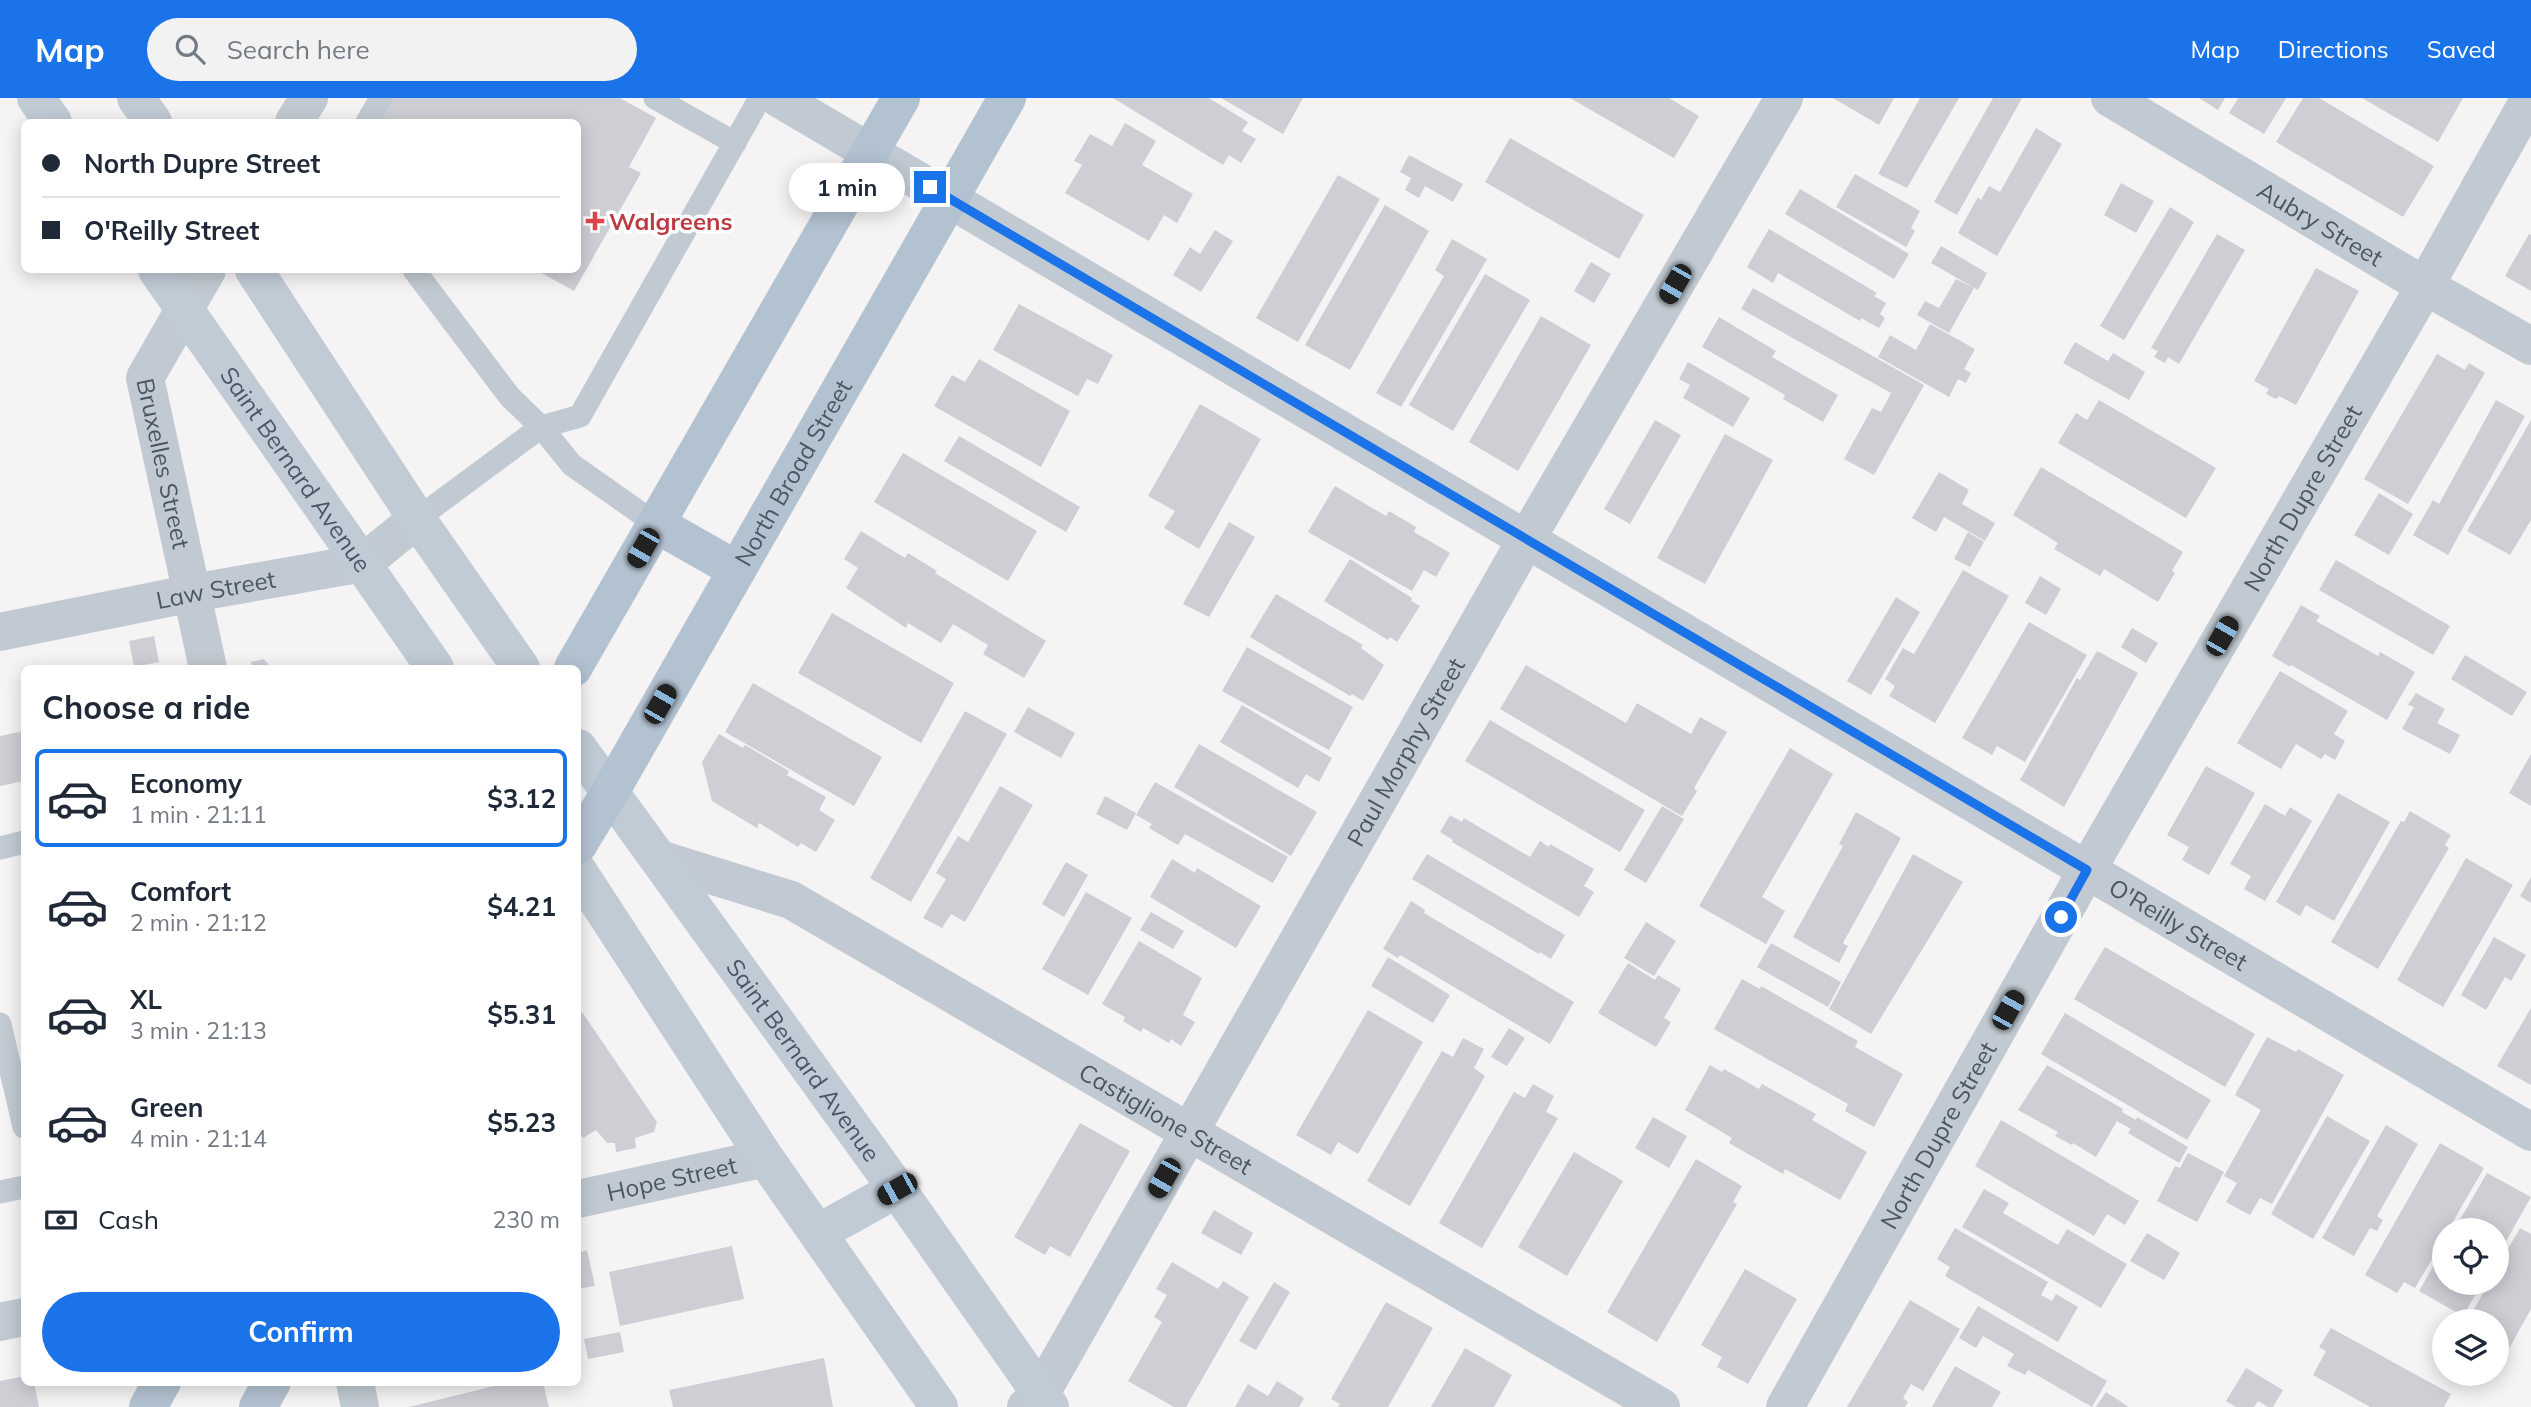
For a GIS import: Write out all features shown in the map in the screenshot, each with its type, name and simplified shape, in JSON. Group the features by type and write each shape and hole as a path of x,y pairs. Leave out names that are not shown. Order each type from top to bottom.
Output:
{"main road":[{"path":"575,665 901,98"},
{"name":"North Broad Street","path":"581,840 1007,98"},
{"path":"656,524 737,570"},
{"path":"148,1407 160,1386"},
{"path":"258,1407 270,1386"}],"street":[{"path":"36,98 51,119"},
{"path":"136,98 151,119"},
{"name":"O'Reilly Street","path":"778,98 2531,1132"},
{"name":"Paul Morphy Street","path":"1039,1402 1526,540 1784,98"},
{"name":"Aubry Street","path":"2110,98 2425,286 2531,346"},
{"name":"North Dupre Street","path":"1785,1407 2087,870 2425,286 2530,98"},
{"name":"Saint Bernard Avenue","path":"159,273 433,665"},
{"name":"Bruxelles Street","path":"205,273 145,378 207,665"},
{"path":"256,273 418,519 519,665"},
{"name":"Law Street","path":"0,632 193,593 363,563 418,519"},
{"name":"Saint Bernard Avenue","path":"581,752 897,1189 1039,1402"},
{"name":"Castiglione Street","path":"659,859 791,900 1661,1407"},
{"path":"581,876 765,1158 939,1407"},
{"name":"Hope Street","path":"581,1198 765,1158"},
{"path":"818,1233 897,1189"},
{"path":"0,1322 21,1318"},
{"path":"356,1386 360,1407"}],"lane":[{"path":"369,119 382,98"},
{"path":"655,98 734,143"},
{"path":"418,519 541,427 580,416 760,98"},
{"path":"416,273 510,397 541,427 572,465 656,524"},
{"path":"0,848 21,843"},
{"path":"0,1024 21,1113"},
{"path":"0,1192 21,1188"}],"building":[{"name":"Walgreens","path":"392,98 620,98 656,118 629,167 641,173 574,291 541,273 581,273 581,119 380,119"},
{"path":"1113,98 1209,98 1248,122 1242,131 1256,139 1241,163 1229,155 1223,165"},
{"path":"1221,98 1303,98 1283,134"},
{"path":"1570,98 1669,98 1699,116 1674,158"},
{"path":"1833,98 1894,98 1879,125"},
{"path":"1920,98 1959,98 1907,188 1878,174"},
{"path":"1993,98 2022,98 1957,215 1934,202"},
{"path":"2199,98 2225,98 2218,110"},
{"path":"2238,98 2286,98 2264,134 2229,113"},
{"path":"2303,98 2319,98 2434,166 2403,217 2276,142"},
{"path":"2362,98 2463,98 2438,142"},
{"path":"1125,123 1156,141 1142,165 1193,194 1177,223 1164,215 1149,241 1065,193 1082,165 1074,161 1090,134 1112,146"},
{"path":"2036,128 2062,144 1997,256 1958,233 1978,197 1981,200 1989,186 2000,192"},
{"path":"1510,138 1644,215 1619,259 1485,182"},
{"path":"1409,155 1463,184 1453,202 1425,186 1419,198 1405,190 1411,178 1400,172"},
{"path":"1855,174 1920,211 1911,228 1915,231 1906,247 1836,207"},
{"path":"1338,175 1380,199 1298,342 1256,318"},
{"path":"2121,183 2154,201 2136,233 2104,215"},
{"path":"1800,189 1909,254 1894,279 1785,214"},
{"path":"1385,205 1429,231 1350,370 1305,345"},
{"path":"2170,207 2194,222 2124,340 2100,326"},
{"path":"1769,229 1877,293 1874,296 1886,303 1880,314 1885,318 1879,328 1861,318 1860,321 1778,273 1773,283 1747,267"},
{"path":"1215,230 1233,241 1201,292 1173,275 1190,247 1200,254"},
{"path":"2217,234 2245,250 2179,364 2168,357 2165,363 2154,357 2158,351 2151,348"},
{"path":"2529,234 2531,235 2531,291 2505,276"},
{"path":"1452,239 1487,259 1401,407 1376,393 1444,276 1435,270"},
{"path":"1941,246 1987,273 1978,290 1931,263"},
{"path":"1591,262 1611,274 1594,303 1574,291"},
{"path":"2316,268 2359,291 2296,405 2279,396 2276,399 2266,394 2269,389 2254,381"},
{"path":"1485,274 1530,300 1453,431 1409,405"},
{"path":"1956,279 1974,288 1949,333 1917,315 1925,301 1939,308"},
{"path":"1753,288 1924,385 1874,475 1844,459 1872,408 1881,412 1891,393 1741,309"},
{"path":"1019,304 1113,355 1098,384 1087,379 1078,396 993,350"},
{"path":"1541,316 1591,345 1518,471 1469,442"},
{"path":"1719,317 1776,351 1772,357 1838,395 1823,422 1783,399 1785,395 1702,347"},
{"path":"1930,324 1975,349 1964,369 1971,373 1966,383 1958,379 1949,397 1878,357 1890,335 1916,350"},
{"path":"2075,342 2108,361 2113,353 2145,372 2129,400 2063,363"},
{"path":"2437,354 2465,370 2469,363 2485,373 2408,504 2364,479"},
{"path":"979,359 1070,411 1041,467 934,406 952,375 965,382"},
{"path":"1688,362 1750,398 1733,427 1683,398 1690,385 1679,379"},
{"path":"2099,400 2216,468 2186,518 2058,443 2076,413 2087,420"},
{"path":"2496,400 2525,416 2448,555 2413,535 2433,500 2439,504"},
{"path":"1200,404 1261,439 1199,549 1164,528 1175,511 1148,496"},
{"path":"1655,420 1681,435 1630,524 1604,509"},
{"path":"2531,420 2531,520 2510,555 2467,531"},
{"path":"1725,434 1773,460 1705,584 1657,558"},
{"path":"959,436 1080,507 1066,532 944,461"},
{"path":"903,453 1037,531 1008,581 874,502"},
{"path":"2041,467 2183,552 2172,571 2175,573 2158,602 2104,569 2100,576 2054,549 2058,543 2013,515"},
{"path":"1939,472 1969,490 1962,504 1995,523 1985,541 1944,517 1936,532 1912,518"},
{"path":"1335,486 1386,516 1389,511 1416,527 1414,532 1450,553 1436,577 1424,570 1412,591 1308,532"},
{"path":"2379,493 2413,514 2389,555 2354,535"},
{"path":"1229,522 1255,537 1209,617 1183,604"},
{"path":"861,531 905,558 908,553 937,571 935,573 1046,641 1024,678 983,654 988,645 953,624 941,643 908,623 906,628 846,588 858,568 844,559"},
{"path":"1968,532 1984,542 1970,567 1954,559"},
{"path":"1350,559 1412,598 1411,601 1420,606 1397,642 1390,637 1388,640 1324,601"},
{"path":"2336,560 2450,626 2433,655 2319,590"},
{"path":"1963,570 2009,596 1935,723 1889,696 1895,686 1885,679 1903,648 1914,654"},
{"path":"2040,576 2061,589 2046,615 2025,603"},
{"path":"1276,594 1363,645 1361,648 1384,665 1363,701 1250,637"},
{"path":"1896,597 1920,612 1871,695 1847,681"},
{"path":"2301,605 2320,616 2316,621 2378,656 2380,652 2415,672 2387,720 2272,656"},
{"path":"832,613 954,683 921,743 798,673"},
{"path":"2029,622 2087,655 2025,762 1997,746 1992,755 1962,738"},
{"path":"2132,628 2158,643 2146,663 2121,647"},
{"path":"154,636 159,662 134,665 129,641"},
{"path":"1247,647 1353,707 1329,750 1222,691"},
{"path":"2097,651 2138,673 2064,807 2020,780 2077,678 2080,680"},
{"path":"2465,655 2527,692 2512,716 2451,679"},
{"path":"264,659 269,665 252,665 251,662"},
{"path":"1526,665 1626,723 1637,703 1691,734 1700,717 1727,732 1694,788 1697,791 1682,816 1500,709"},
{"path":"2280,671 2348,711 2334,734 2345,741 2335,760 2325,754 2321,759 2296,744 2281,769 2237,743"},
{"path":"753,683 882,757 854,806 725,732"},
{"path":"2416,693 2445,709 2437,723 2460,735 2450,754 2402,729 2414,707 2408,705"},
{"path":"1242,705 1332,758 1319,782 1306,774 1298,788 1220,742"},
{"path":"1028,707 1075,733 1061,758 1014,732"},
{"path":"965,711 1007,734 911,902 870,878"},
{"path":"1490,720 1645,810 1620,852 1465,761"},
{"path":"21,732 21,782 0,786 0,736"},
{"path":"719,734 743,748 745,745 789,771 787,775 826,797 819,810 835,820 816,852 801,843 798,847 759,823 757,828 712,801 702,762"},
{"path":"1199,744 1317,812 1291,856 1174,787"},
{"path":"1790,748 1833,774 1762,897 1785,911 1766,944 1699,906"},
{"path":"2531,754 2531,806 2509,793"},
{"path":"2206,766 2255,793 2209,875 2182,860 2189,847 2167,835"},
{"path":"1155,782 1288,857 1273,883 1185,834 1178,845 1149,828 1152,824 1136,815"},
{"path":"1000,786 1033,805 965,922 951,914 942,928 923,918 946,879 936,873 958,836 968,842"},
{"path":"2338,793 2390,822 2334,921 2306,905 2300,916 2276,902"},
{"path":"1105,796 1136,813 1127,830 1096,814"},
{"path":"2265,804 2285,816 2290,807 2312,821 2265,901 2244,889 2251,876 2230,864"},
{"path":"1662,806 1684,819 1646,883 1624,870"},
{"path":"2410,811 2451,835 2445,845 2449,848 2378,969 2331,942 2401,821 2404,822"},
{"path":"1856,812 1901,838 1843,943 1848,946 1839,963 1793,937 1843,846 1839,844"},
{"path":"1450,815 1462,822 1464,818 1530,857 1540,841 1594,869 1584,886 1594,892 1579,917 1452,842 1453,840 1440,832"},
{"path":"1427,854 1565,935 1551,959 1412,879"},
{"path":"1913,854 1963,882 1871,1034 1829,1009"},
{"path":"2466,858 2513,885 2443,1007 2397,980"},
{"path":"1172,859 1195,873 1197,868 1261,906 1236,948 1150,897"},
{"path":"1066,862 1088,875 1064,917 1042,904"},
{"path":"2531,877 2531,903 2520,896"},
{"path":"1086,892 1132,918 1088,995 1042,969"},
{"path":"1411,901 1425,910 1424,913 1574,1002 1550,1044 1400,955 1398,958 1383,949"},
{"path":"1151,912 1184,931 1173,949 1140,930"},
{"path":"1646,922 1676,941 1654,976 1624,958"},
{"path":"2494,937 2526,955 2511,981 2505,977 2486,1010 2461,995"},
{"path":"1139,941 1202,978 1183,1015 1195,1022 1181,1046 1171,1039 1169,1043 1143,1028 1141,1032 1123,1021 1125,1017 1102,1004"},
{"path":"1771,943 1841,982 1828,1007 1757,967"},
{"path":"2105,947 2255,1034 2225,1087 2074,999"},
{"path":"1388,957 1450,995 1433,1023 1371,986"},
{"path":"1628,963 1655,980 1658,975 1681,989 1664,1018 1671,1022 1656,1047 1598,1013"},
{"path":"1742,979 1760,989 1761,986 1858,1041 1855,1047 1903,1074 1874,1127 1845,1111 1848,1104 1714,1029"},
{"path":"2531,1008 2531,1085 2497,1066"},
{"path":"1368,1010 1423,1042 1358,1154 1338,1142 1331,1155 1296,1135"},
{"path":"581,1012 657,1122 654,1132 635,1138 636,1148 616,1152 615,1143 607,1143 596,1130 583,1138"},
{"path":"2065,1013 2211,1100 2187,1140 2041,1054"},
{"path":"1509,1028 1525,1038 1507,1066 1491,1057"},
{"path":"2267,1037 2296,1052 2298,1049 2344,1075 2272,1204 2260,1198 2250,1215 2226,1202 2237,1183 2224,1176 2261,1110 2235,1095"},
{"path":"1463,1038 1484,1049 1474,1068 1485,1076 1410,1206 1367,1181 1442,1051 1453,1057"},
{"path":"1710,1065 1722,1072 1724,1069 1759,1089 1762,1084 1816,1114 1812,1120 1867,1152 1840,1200 1785,1169 1783,1174 1729,1143 1732,1138 1685,1110"},
{"path":"2047,1065 2123,1109 2122,1112 2136,1120 2137,1117 2188,1147 2179,1163 2128,1133 2131,1129 2117,1121 2096,1157 2055,1136 2058,1132 2018,1110"},
{"path":"1533,1084 1554,1096 1546,1112 1558,1118 1482,1248 1439,1223 1514,1092 1525,1098"},
{"path":"2327,1116 2370,1141 2313,1239 2271,1214"},
{"path":"1653,1117 1687,1136 1669,1168 1635,1148"},
{"path":"2001,1120 2139,1201 2125,1225 2107,1214 2094,1236 1975,1166"},
{"path":"1080,1123 1130,1151 1070,1257 1050,1246 1045,1255 1014,1237"},
{"path":"2386,1125 2418,1144 2377,1216 2383,1220 2377,1231 2370,1228 2354,1256 2322,1238"},
{"path":"2440,1143 2484,1168 2455,1218 2432,1218 2432,1259 2415,1288 2404,1282 2397,1293 2365,1275"},
{"path":"1574,1152 1623,1181 1567,1276 1518,1247"},
{"path":"2188,1153 2224,1172 2197,1222 2157,1201 2175,1166 2180,1168"},
{"path":"1696,1159 1742,1186 1733,1202 1737,1204 1657,1342 1607,1312"},
{"path":"2487,1173 2531,1197 2509,1236 2509,1218 2461,1218"},
{"path":"1984,1189 2009,1203 2003,1213 2058,1245 2067,1229 2127,1264 2101,1308 1962,1227"},
{"path":"1214,1210 1253,1233 1241,1255 1201,1233"},
{"path":"1955,1228 2048,1282 2041,1295 2052,1301 2056,1294 2078,1307 2058,1342 1945,1276 1950,1267 1937,1259"},
{"path":"2520,1228 2531,1234 2531,1309 2509,1349 2509,1309 2474,1309 2482,1295 2509,1295 2509,1247"},
{"path":"2147,1233 2180,1253 2164,1280 2130,1261"},
{"path":"732,1246 744,1299 620,1326 609,1272"},
{"path":"587,1250 595,1286 581,1288 581,1252"},
{"path":"1172,1262 1218,1289 1223,1281 1249,1297 1186,1407 1174,1407 1128,1381 1162,1322 1154,1317 1167,1295 1156,1289"},
{"path":"2432,1268 2432,1295 2475,1295 2467,1309 2451,1309 2419,1291"},
{"path":"1745,1269 1797,1299 1748,1384 1717,1367 1722,1357 1701,1345"},
{"path":"1274,1282 1290,1292 1256,1350 1239,1341"},
{"path":"1910,1300 1960,1329 1923,1391 1911,1384 1903,1398 1908,1402 1905,1407 1847,1407"},
{"path":"1386,1302 1433,1328 1388,1407 1338,1407 1340,1404 1331,1399"},
{"path":"1978,1306 2107,1381 2092,1407 2028,1370 2025,1375 2007,1366 2014,1354 1983,1336 1976,1348 1959,1338"},
{"path":"2331,1328 2432,1384 2432,1386 2451,1394 2444,1407 2370,1407 2313,1375 2326,1351 2319,1347"},
{"path":"620,1332 624,1352 588,1359 584,1339"},
{"path":"1465,1348 1512,1375 1494,1407 1431,1407"},
{"path":"824,1358 833,1407 673,1407 669,1390"},
{"path":"1955,1366 2001,1392 1992,1407 1932,1407"},
{"path":"2246,1368 2283,1390 2273,1407 2258,1401 2254,1407 2236,1407 2226,1401"},
{"path":"21,1377 21,1386 35,1386 39,1407 0,1407 0,1381"},
{"path":"1277,1381 1304,1398 1299,1407 1235,1407 1248,1384 1268,1396"},
{"path":"494,1386 544,1386 549,1407 409,1407"},
{"path":"2106,1392 2129,1407 2096,1407"}],"place":[{"name":"Walgreens","path":"595,221"}],"route":[{"path":"930,187 2087,870 2061,917"}]}
